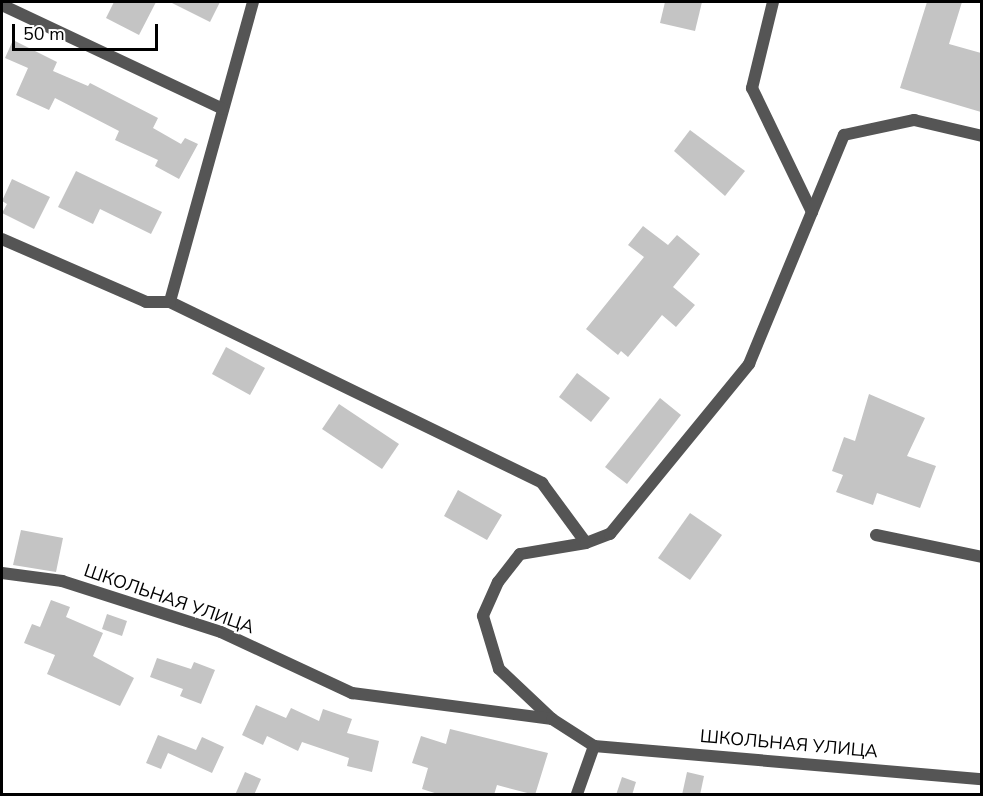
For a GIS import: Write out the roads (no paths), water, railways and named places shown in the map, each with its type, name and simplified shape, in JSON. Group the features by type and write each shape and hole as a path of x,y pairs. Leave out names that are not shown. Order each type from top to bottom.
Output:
{"street":[{"path":"170,302 253,2"},
{"path":"773,2 752,88 812,212"},
{"path":"2,5 223,109"},
{"path":"552,719 499,669 483,616 498,582 520,554 586,543 610,534 749,364 844,135 914,120 981,136"},
{"path":"2,239 146,302 170,302 542,483 586,543"},
{"path":"876,535 981,557"},
{"name":"ШКОЛЬНАЯ УЛИЦА","path":"2,573 62,581 221,633 352,693 552,719 594,746 981,779"},
{"path":"577,795 594,746"}]}
